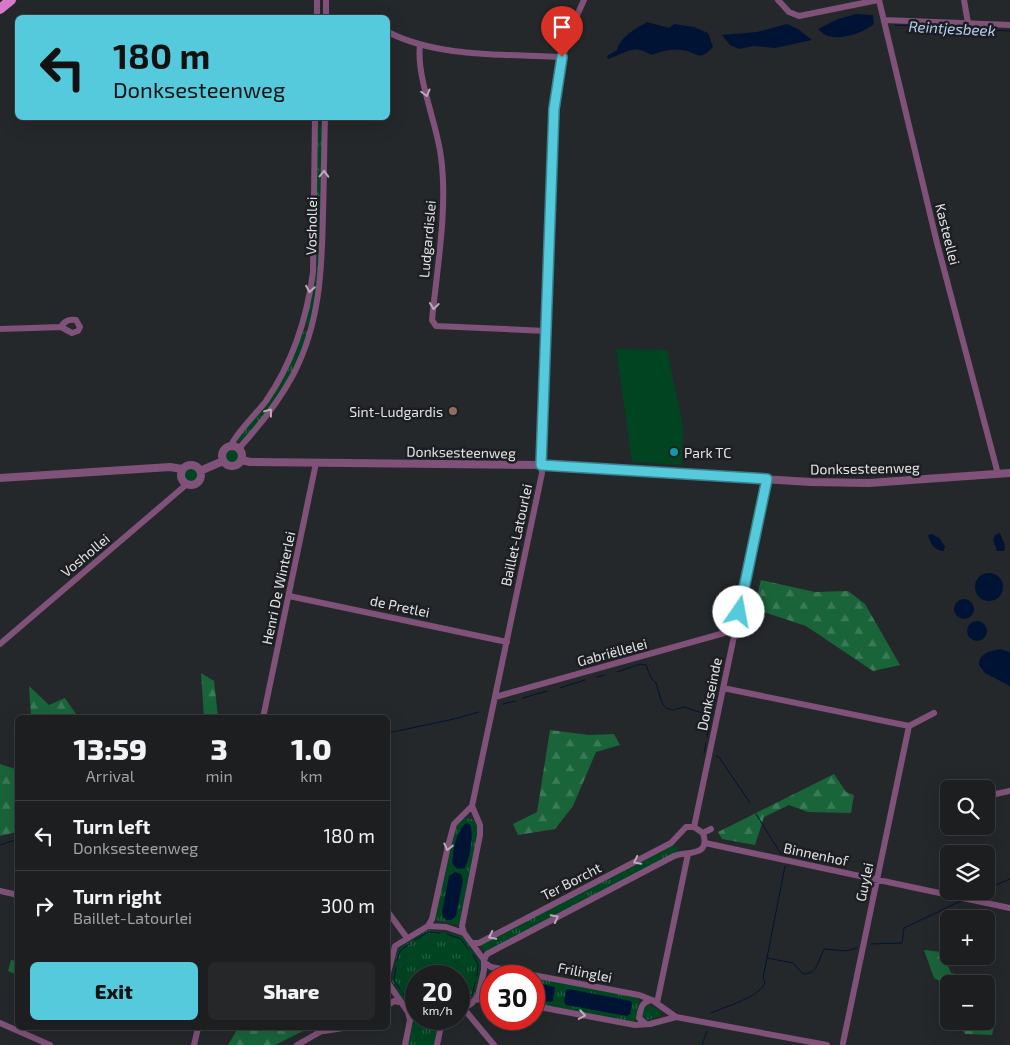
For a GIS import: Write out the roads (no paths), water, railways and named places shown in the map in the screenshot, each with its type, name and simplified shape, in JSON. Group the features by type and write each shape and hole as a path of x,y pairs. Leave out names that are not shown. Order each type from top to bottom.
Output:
{"main road":[{"path":"0,9 11,0"}],"street":[{"path":"317,0 317,15"},
{"path":"326,0 326,15"},
{"name":"Baillet-Latourlei","path":"472,806 542,472 554,109 562,57 570,32 584,0"},
{"path":"778,0 789,12 799,16 878,0"},
{"name":"Kasteellei","path":"878,0 937,243 998,474"},
{"path":"964,0 968,23"},
{"path":"884,20 1010,25"},
{"path":"390,33 420,45 458,52 562,57"},
{"name":"Ludgardislei","path":"420,45 419,54 422,73 437,132 443,181 443,204 432,320 436,326 546,331"},
{"name":"Voshollei","path":"231,446 233,439 255,416 276,386 289,362 302,327 313,272 315,120 325,120 322,274 311,330 301,358 285,389 261,423 241,446 241,451"},
{"path":"0,329 61,327"},
{"path":"302,327 311,330"},
{"path":"223,461 224,450 231,446 241,451 242,460"},
{"name":"Donksesteenweg","path":"200,471 223,461 227,465 234,466 238,465 242,460 249,462 541,465 811,482 870,483 1010,473"},
{"name":"Henri De Winterlei","path":"264,715 316,463"},
{"name":"Donksesteenweg","path":"0,478 170,467 182,469 191,465 196,466 200,471 200,479 197,483 187,484"},
{"path":"182,469 181,479 187,484"},
{"name":"Donkseinde","path":"694,826 767,479"},
{"name":"Voshollei","path":"0,644 187,484"},
{"name":"de Pretlei","path":"289,596 506,642"},
{"name":"Gabriëllelei","path":"495,697 735,630"},
{"path":"723,688 909,726 934,713"},
{"name":"Guylei","path":"842,1044 909,726"},
{"path":"995,794 1010,791"},
{"path":"391,947 428,926 432,919 454,824 472,806 480,829 462,926 464,933 484,961 482,981 475,1000"},
{"path":"694,826 703,833 705,843 697,852 688,854 681,849 678,837 684,828 694,826"},
{"path":"703,833 711,829"},
{"name":"Ter Borcht","path":"472,943 479,943 505,930 671,843 678,837"},
{"name":"Binnenhof","path":"705,843 1010,908"},
{"path":"646,1024 639,1018 641,1006 644,1002 654,1001 688,854"},
{"name":"Ter Borcht","path":"484,961 487,954 674,856 688,854"},
{"path":"0,891 15,894"},
{"path":"390,915 407,938"},
{"path":"428,926 446,927 464,933"},
{"name":"Frilinglei","path":"484,961 491,967 639,995 654,1001 676,1017"},
{"path":"390,990 405,1008"},
{"path":"470,1004 480,999"},
{"path":"390,1004 394,1001 400,1002"},
{"name":"Frilinglei","path":"545,1008 635,1025 676,1017 827,1045"},
{"path":"470,1019 494,1045"},
{"path":"0,1023 15,1030"},
{"path":"16,1030 50,1045"},
{"path":"194,1045 198,1030"},
{"path":"297,1045 325,1030"},
{"path":"405,1045 408,1030"},
{"path":"437,1045 440,1030"}],"water":[{"path":"856,14 873,15 874,24 859,33 840,37 827,36 818,29 838,19"},
{"path":"647,22 669,28 674,24 694,27 708,33 713,47 701,56 678,50 651,55 634,50 608,59 607,56 617,50 625,37"},
{"path":"787,24 798,29 812,40 775,48 753,46 739,49 730,45 722,35 757,32"},
{"path":"1000,533 1005,546 1004,551 997,551 993,540 995,535"},
{"path":"932,534 939,538 945,546 944,551 938,550 932,544 928,535"},
{"path":"989,573 999,577 1003,587 999,597 989,601 979,597 975,587 979,577"},
{"path":"964,599 971,602 974,609 971,616 964,619 957,616 954,609 957,602"},
{"path":"973,621 981,621 987,627 987,635 981,641 973,641 967,635 967,627"},
{"path":"1000,649 1010,652 1010,686 985,673 979,665 983,655"},
{"path":"466,823 470,824 471,829 470,852 465,868 457,869 452,863 454,847 457,836"},
{"path":"455,872 461,874 463,880 456,916 451,920 446,920 442,912 449,876"},
{"path":"545,985 555,987 553,1001 545,1001"},
{"path":"566,990 631,1001 630,1014 627,1016 566,1005 564,1002"}],"waterway":[{"name":"Reintjesbeek","path":"895,25 1010,31"},
{"path":"617,672 640,664 646,665 651,678 656,683 662,703 666,708 673,710 684,707 711,716 707,737"},
{"path":"597,677 604,675"},
{"path":"560,688 585,680"},
{"path":"523,698 547,691"},
{"path":"503,704 515,701"},
{"path":"390,733 479,712"},
{"path":"704,753 706,743"},
{"path":"716,756 719,757 750,803"},
{"path":"756,814 781,854"},
{"path":"0,845 15,840"},
{"path":"767,958 785,866"},
{"path":"995,885 1010,879"},
{"path":"871,944 902,943 904,928 963,900"},
{"path":"415,940 428,932 440,933"},
{"path":"447,934 461,939 468,949"},
{"path":"397,961 400,951 409,944"},
{"path":"711,1013 733,1005 757,992 765,982 763,978 767,958 793,963 803,974 812,972 815,969 824,949 846,951 857,948"},
{"path":"473,955 478,964 477,976"},
{"path":"396,968 394,980 400,989"},
{"path":"470,996 475,983"},
{"path":"702,1045 707,1031"}],"place":[{"name":"Sint-Ludgardis","path":"453,411"},
{"name":"Park TC","path":"674,452"}]}
